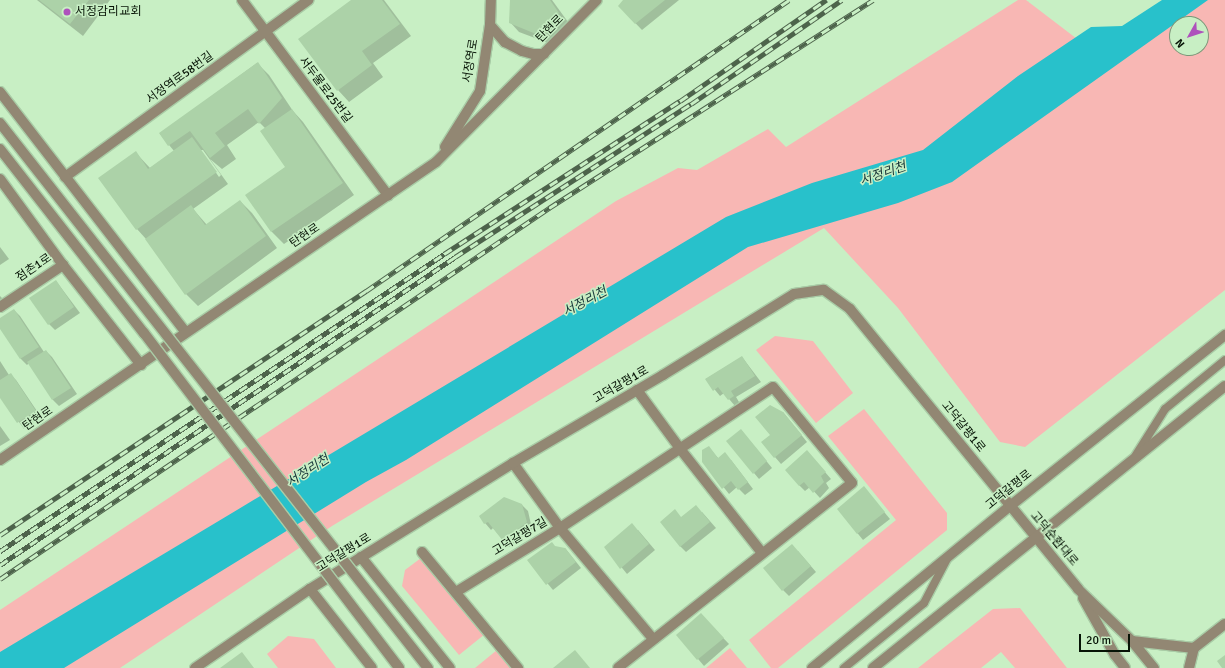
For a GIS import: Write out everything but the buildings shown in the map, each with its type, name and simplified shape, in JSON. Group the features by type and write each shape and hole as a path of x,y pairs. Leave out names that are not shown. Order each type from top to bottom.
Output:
{"street":[{"name":"서두물로25번길","path":"242,0 388,195"},
{"name":"서정역로58번길","path":"65,177 309,0"},
{"name":"서정역로","path":"436,162 480,91 490,25 491,0"},
{"name":"탄현로","path":"0,460 436,162 597,0"},
{"path":"490,25 505,42 522,51 533,54 544,54"},
{"path":"0,92 186,333"},
{"path":"0,123 428,668"},
{"path":"0,149 144,333 399,668"},
{"path":"0,179 63,265 140,365"},
{"name":"점촌1로","path":"0,307 63,265"},
{"name":"고덕갈평1로","path":"195,668 310,589 513,462 637,390 794,294 824,290 850,309 1010,506"},
{"name":"고덕갈평로","path":"812,668 1010,506 1225,335"},
{"path":"873,668 1225,386"},
{"name":"고덕갈평7길","path":"456,592 560,528 773,387 852,482 618,668"},
{"path":"637,390 680,450 762,553"},
{"path":"513,462 560,528 653,639"},
{"name":"고덕순환대로","path":"1010,506 1078,589 1132,641 1154,668"},
{"path":"422,552 518,668"},
{"path":"361,557 446,667"},
{"path":"310,589 372,668"},
{"name":"고덕순환대로","path":"1078,589 1115,655 1125,668"},
{"path":"1189,668 1194,648 1225,624"},
{"path":"1132,641 1194,648"}],"lane":[{"path":"1133,460 1165,409 1225,360"},
{"path":"844,668 924,603 948,557"}],"shaded area":[{"path":"1018,0 1026,0 1102,58 1182,0 1225,0 1225,290 1025,447 1000,442 898,308 824,228 332,526 120,668 0,668 0,610 616,201 678,168 697,170 768,129 786,147"},
{"path":"775,336 813,341 853,393 816,423 756,350"},
{"path":"864,409 947,513 947,530 778,668 771,668 749,640 896,520 828,436"},
{"path":"421,558 485,634 459,655 402,586 405,570"},
{"path":"1020,608 1067,668 1015,668 1001,652 981,668 918,668 993,609"},
{"path":"288,636 314,639 336,668 278,668 267,654"},
{"path":"730,648 747,668 706,668"},
{"path":"497,650 513,668 475,668"}],"water":[{"name":"서정리천","path":"1162,0 1208,0 1185,16 1169,16 1169,28 952,182 898,203 748,247 406,460 366,482 64,668 0,668 0,652 726,217 812,183 923,150 1018,76 1091,27 1122,26"}],"railway":[{"path":"0,535 366,291 789,0"},
{"path":"0,551 444,254 680,101 826,0"},
{"path":"0,565 455,257 691,104 842,0"},
{"path":"0,579 549,208 873,0"}],"place":[{"name":"서정감리교회","path":"67,12"}]}
